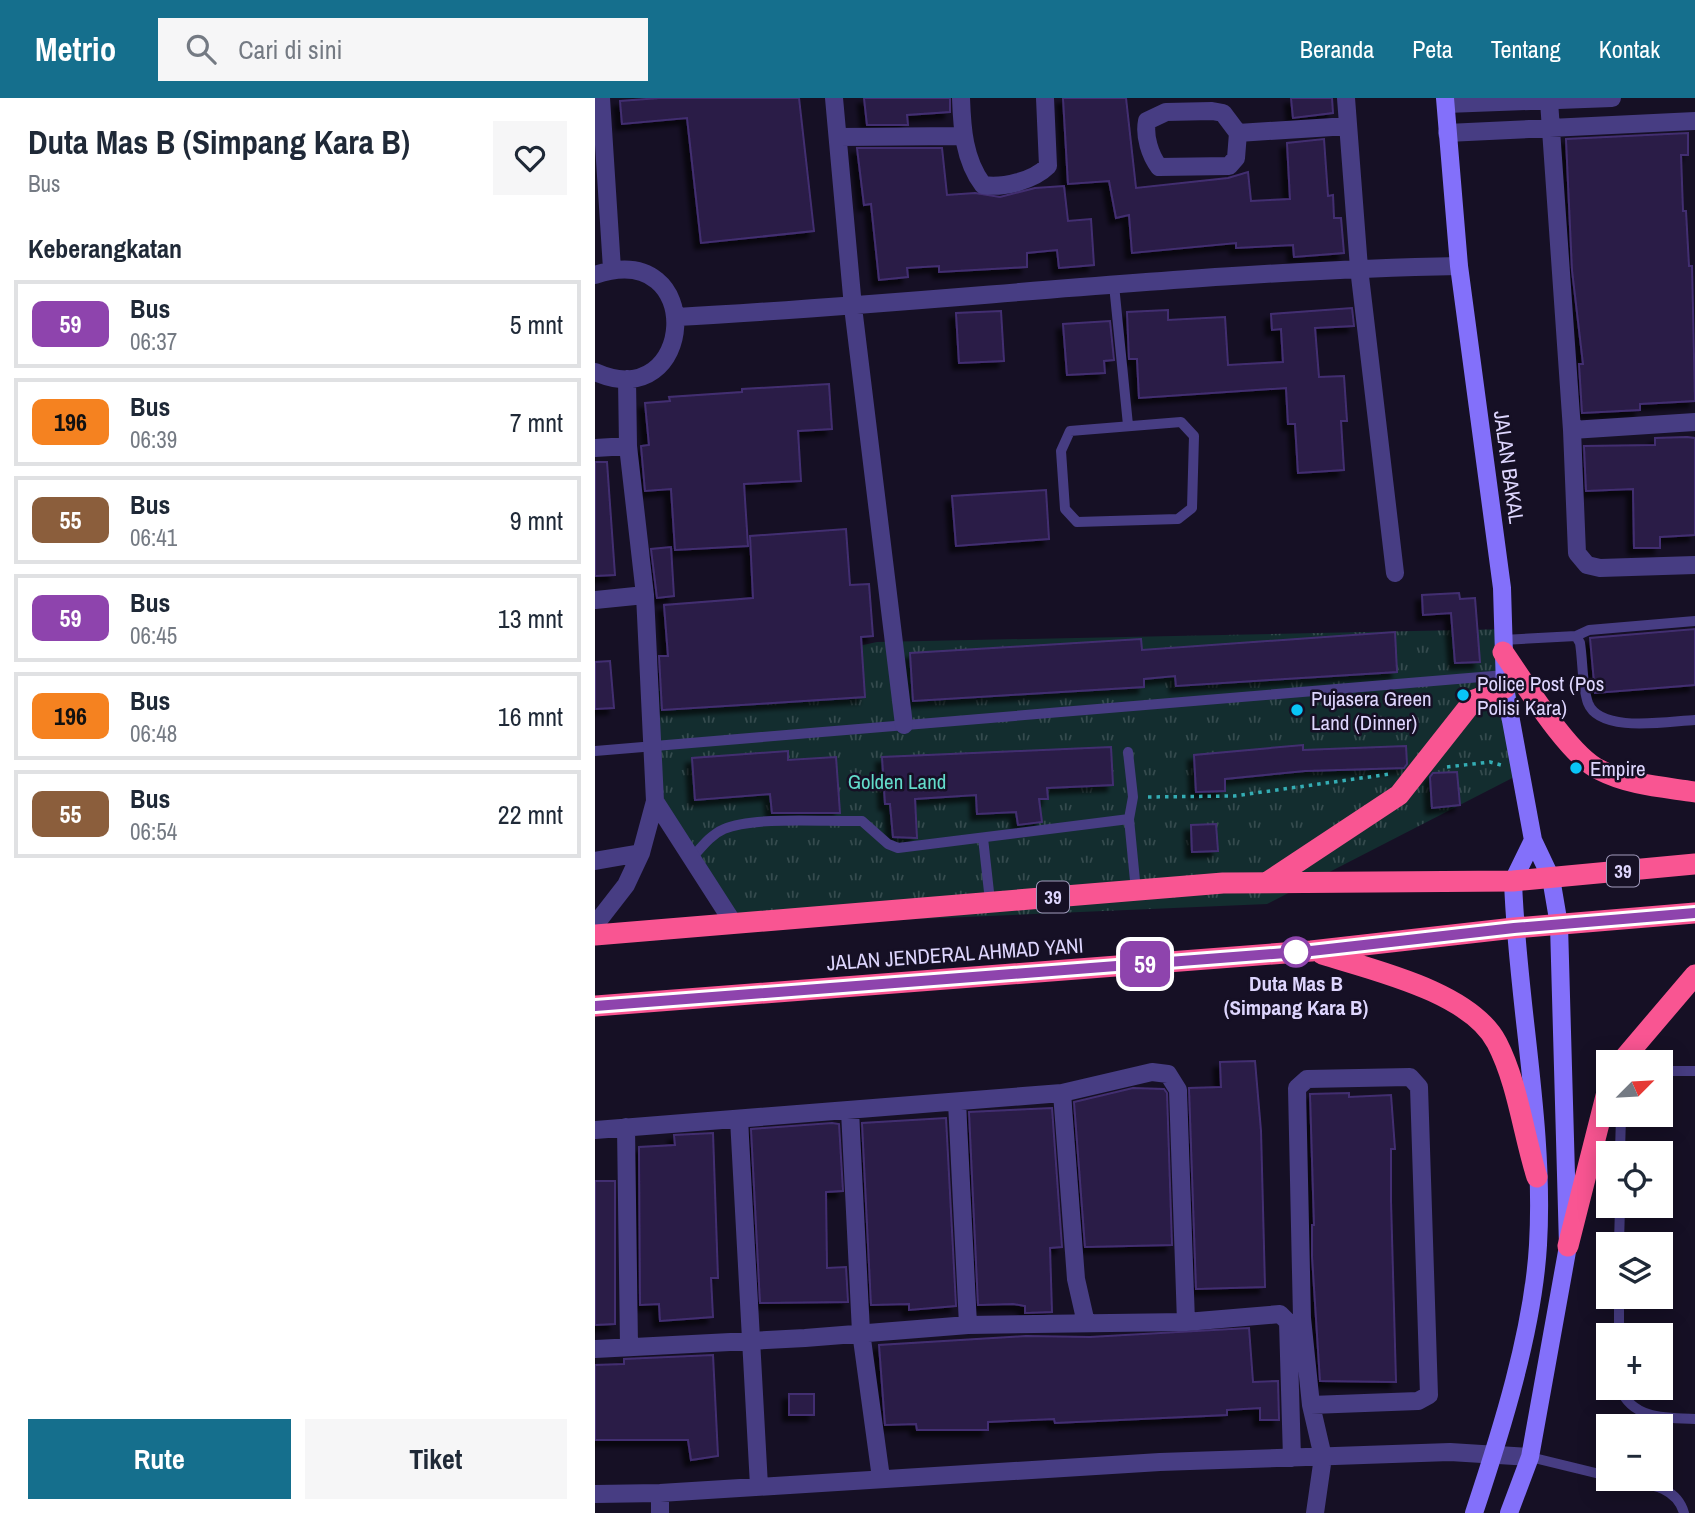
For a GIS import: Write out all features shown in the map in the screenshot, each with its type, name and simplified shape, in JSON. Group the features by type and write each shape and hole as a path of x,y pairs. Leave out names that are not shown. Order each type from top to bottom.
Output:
{"highway":[{"path":"1503,646 1562,733 1597,769 1629,782 1695,792"},
{"path":"1264,884 1374,814 1399,795 1474,700 1505,682"},
{"name":"39","path":"595,935 732,921 1223,883 1513,881 1695,864"},
{"name":"JALAN JENDERAL AHMAD YANI","path":"595,1006 1311,951 1514,928 1695,913"},
{"path":"1311,951 1431,991 1473,1016 1495,1040 1510,1075 1537,1177"},
{"path":"1631,1050 1695,975"},
{"path":"1568,1246 1598,1127"}],"street":[{"path":"601,98 613,269"},
{"path":"834,98 853,307 904,725"},
{"path":"961,98 962,136 983,185 992,186 1040,174 1048,166 1050,158 1045,98"},
{"path":"1346,98 1359,268 1395,573"},
{"path":"1445,101 1612,98"},
{"path":"1548,100 1572,430 1577,553 1593,567 1616,569 1695,565"},
{"name":"JALAN BAKAL","path":"1445,101 1459,266 1502,588 1505,682 1517,768 1533,840 1551,878 1559,925 1568,1246 1530,1457 1509,1513"},
{"path":"1212,111 1223,113 1238,133 1236,158 1229,166 1164,169 1154,161 1145,130 1147,121 1160,114 1212,111"},
{"path":"1447,133 1695,121"},
{"path":"1238,133 1348,126"},
{"path":"839,137 962,136"},
{"path":"677,317 853,307 1359,268 1459,266"},
{"path":"595,275 613,269 630,269 655,280 672,300 677,317 673,343 659,365 644,375 627,379 608,378 595,372"},
{"path":"595,925 626,885 641,853 655,801 655,746 645,595 628,446 627,379"},
{"path":"1572,430 1695,422"},
{"path":"595,448 628,446"},
{"path":"595,600 645,595"},
{"path":"655,801 732,921"},
{"path":"1474,1513 1494,1454 1527,1323 1538,1246 1537,1177 1526,1026 1514,928 1513,881 1533,840"},
{"path":"595,861 641,853"},
{"path":"595,1130 1062,1093 1152,1072 1168,1074 1178,1090 1185,1322"},
{"path":"1311,1405 1418,1401 1429,1395 1419,1087 1410,1077 1307,1079 1297,1088 1302,1318 1311,1405 1323,1457 1315,1513"},
{"path":"1062,1093 1076,1279 1086,1323"},
{"path":"957,1102 968,1325"},
{"path":"850,1111 861,1332 881,1478"},
{"path":"739,1119 759,1486"},
{"path":"626,1127 629,1346"},
{"path":"595,1349 968,1325 1185,1322 1280,1314 1288,1322 1292,1458"},
{"path":"595,1494 660,1493 881,1478 1292,1458 1450,1452 1530,1457"},
{"path":"660,1493 660,1513"}],"lane":[{"path":"1114,285 1128,425"},
{"path":"1181,422 1188,426 1195,436 1192,509 1178,519 1077,522 1065,509 1061,451 1065,439 1070,431 1128,425 1181,422"},
{"path":"1503,646 1576,636 1589,631 1695,621"},
{"path":"1576,636 1580,643 1588,703 1596,715 1624,723 1695,720"},
{"path":"595,751 904,725 1505,682"},
{"path":"1128,752 1133,797 1129,819 1136,891"},
{"path":"691,859 715,834 726,828 751,823 862,821 888,844 898,848 1129,819"},
{"path":"983,838 990,901"},
{"path":"1673,1071 1695,1071"},
{"path":"1624,1400 1638,1411 1662,1418 1695,1419"},
{"path":"1530,1457 1596,1473"},
{"path":"1668,1491 1674,1494 1684,1513"}],"path":[{"path":"1133,797 1234,796 1490,762 1517,768"}],"green space":[{"name":"Golden Land","path":"1510,629 1524,772 1267,904 734,927 654,805 646,691 877,642"}],"building":[{"path":"660,98 799,98 814,231 701,243 687,118 622,124 620,101"},
{"path":"864,98 950,98 950,112 907,115 908,125 867,125"},
{"path":"1063,98 1126,98 1136,188 1228,178 1248,172 1251,201 1290,199 1287,143 1324,139 1328,196 1333,195 1334,218 1341,218 1344,253 1294,257 1293,245 1236,248 1236,243 1132,253 1129,215 1116,218 1109,181 1068,184"},
{"path":"1291,98 1332,98 1333,113 1293,118"},
{"path":"1688,133 1688,155 1681,155 1683,211 1686,211 1689,266 1692,266 1695,401 1640,404 1640,410 1582,413 1579,364 1583,364 1572,270 1566,139"},
{"path":"857,148 942,148 947,195 975,193 1000,197 1035,188 1064,186 1068,221 1091,219 1094,265 1059,268 1057,250 1027,253 1027,267 939,272 939,266 907,268 908,277 879,280 871,204 864,205"},
{"path":"1352,308 1354,326 1315,328 1319,377 1344,376 1347,421 1341,421 1344,470 1298,473 1295,424 1288,424 1286,388 1139,398 1137,359 1129,359 1127,312 1168,310 1168,320 1225,317 1228,365 1283,362 1281,329 1272,330 1271,314"},
{"path":"1001,311 1004,361 959,363 956,313"},
{"path":"1110,321 1114,360 1104,361 1105,373 1067,375 1063,324"},
{"path":"829,384 832,429 798,431 801,481 744,484 748,546 675,550 671,489 645,491 641,446 649,445 645,403 670,401 669,397 742,392 742,389"},
{"path":"1655,438 1695,438 1695,535 1660,537 1660,548 1634,548 1633,489 1586,491 1584,446 1655,445"},
{"path":"595,462 607,462 615,575 595,576"},
{"path":"1046,490 1049,539 956,546 952,496"},
{"path":"846,529 850,585 869,584 873,636 861,637 865,697 662,710 659,656 668,656 664,605 753,598 750,536"},
{"path":"671,547 674,596 657,598 651,549"},
{"path":"1459,593 1460,599 1475,598 1480,662 1455,663 1451,613 1423,615 1422,595"},
{"path":"1695,629 1695,685 1595,693 1590,638"},
{"path":"1395,632 1397,672 1176,686 1175,676 1144,679 1144,687 913,701 910,653 1141,639 1142,650"},
{"path":"610,661 614,708 595,709 595,662"},
{"path":"1303,745 1303,750 1406,746 1407,764 1404,768 1305,771 1225,779 1225,791 1196,792 1194,755"},
{"path":"1111,747 1113,785 1047,788 1048,799 1039,799 1042,822 1018,825 1016,812 977,814 976,795 915,799 917,838 893,837 890,804 885,804 882,757"},
{"path":"788,751 788,760 836,757 840,813 772,813 770,794 695,800 692,758"},
{"path":"1457,772 1460,805 1432,808 1430,777 1433,773"},
{"path":"1216,824 1218,851 1192,852 1191,825"},
{"path":"1255,1061 1261,1131 1265,1287 1196,1289 1189,1088 1221,1087 1220,1062"},
{"path":"1133,1088 1164,1089 1167,1093 1172,1245 1085,1247 1074,1102"},
{"path":"1349,1093 1349,1097 1391,1095 1395,1149 1391,1149 1391,1201 1396,1382 1320,1381 1312,1256 1314,1225 1310,1094"},
{"path":"1052,1108 1062,1247 1050,1248 1052,1312 1025,1313 1025,1306 1013,1304 978,1305 969,1112"},
{"path":"946,1118 956,1306 909,1310 909,1304 871,1305 862,1123"},
{"path":"839,1124 843,1191 826,1192 827,1268 846,1267 848,1302 760,1303 751,1129"},
{"path":"713,1133 718,1278 711,1278 713,1317 660,1321 659,1304 640,1305 639,1147 675,1145 674,1135"},
{"path":"595,1181 615,1181 615,1324 595,1325"},
{"path":"1249,1328 1253,1382 1278,1381 1279,1420 1260,1420 1260,1408 1227,1410 1227,1415 1055,1423 1054,1419 988,1422 988,1430 917,1430 916,1424 885,1425 879,1345 1026,1336 1090,1337"},
{"path":"713,1355 718,1456 691,1460 688,1440 595,1440 595,1365 624,1364 624,1359"},
{"path":"789,1394 814,1394 814,1415 789,1415"}],"bus line":[{"name":"59","path":"595,1006 1311,951 1514,928 1695,913"}],"place":[{"name":"Police Post (Pos Polisi Kara)","path":"1463,695"},
{"name":"Pujasera Green Land (Dinner)","path":"1297,710"},
{"name":"Empire","path":"1576,768"},
{"name":"Duta Mas B (Simpang Kara B)","path":"1296,952"}]}
